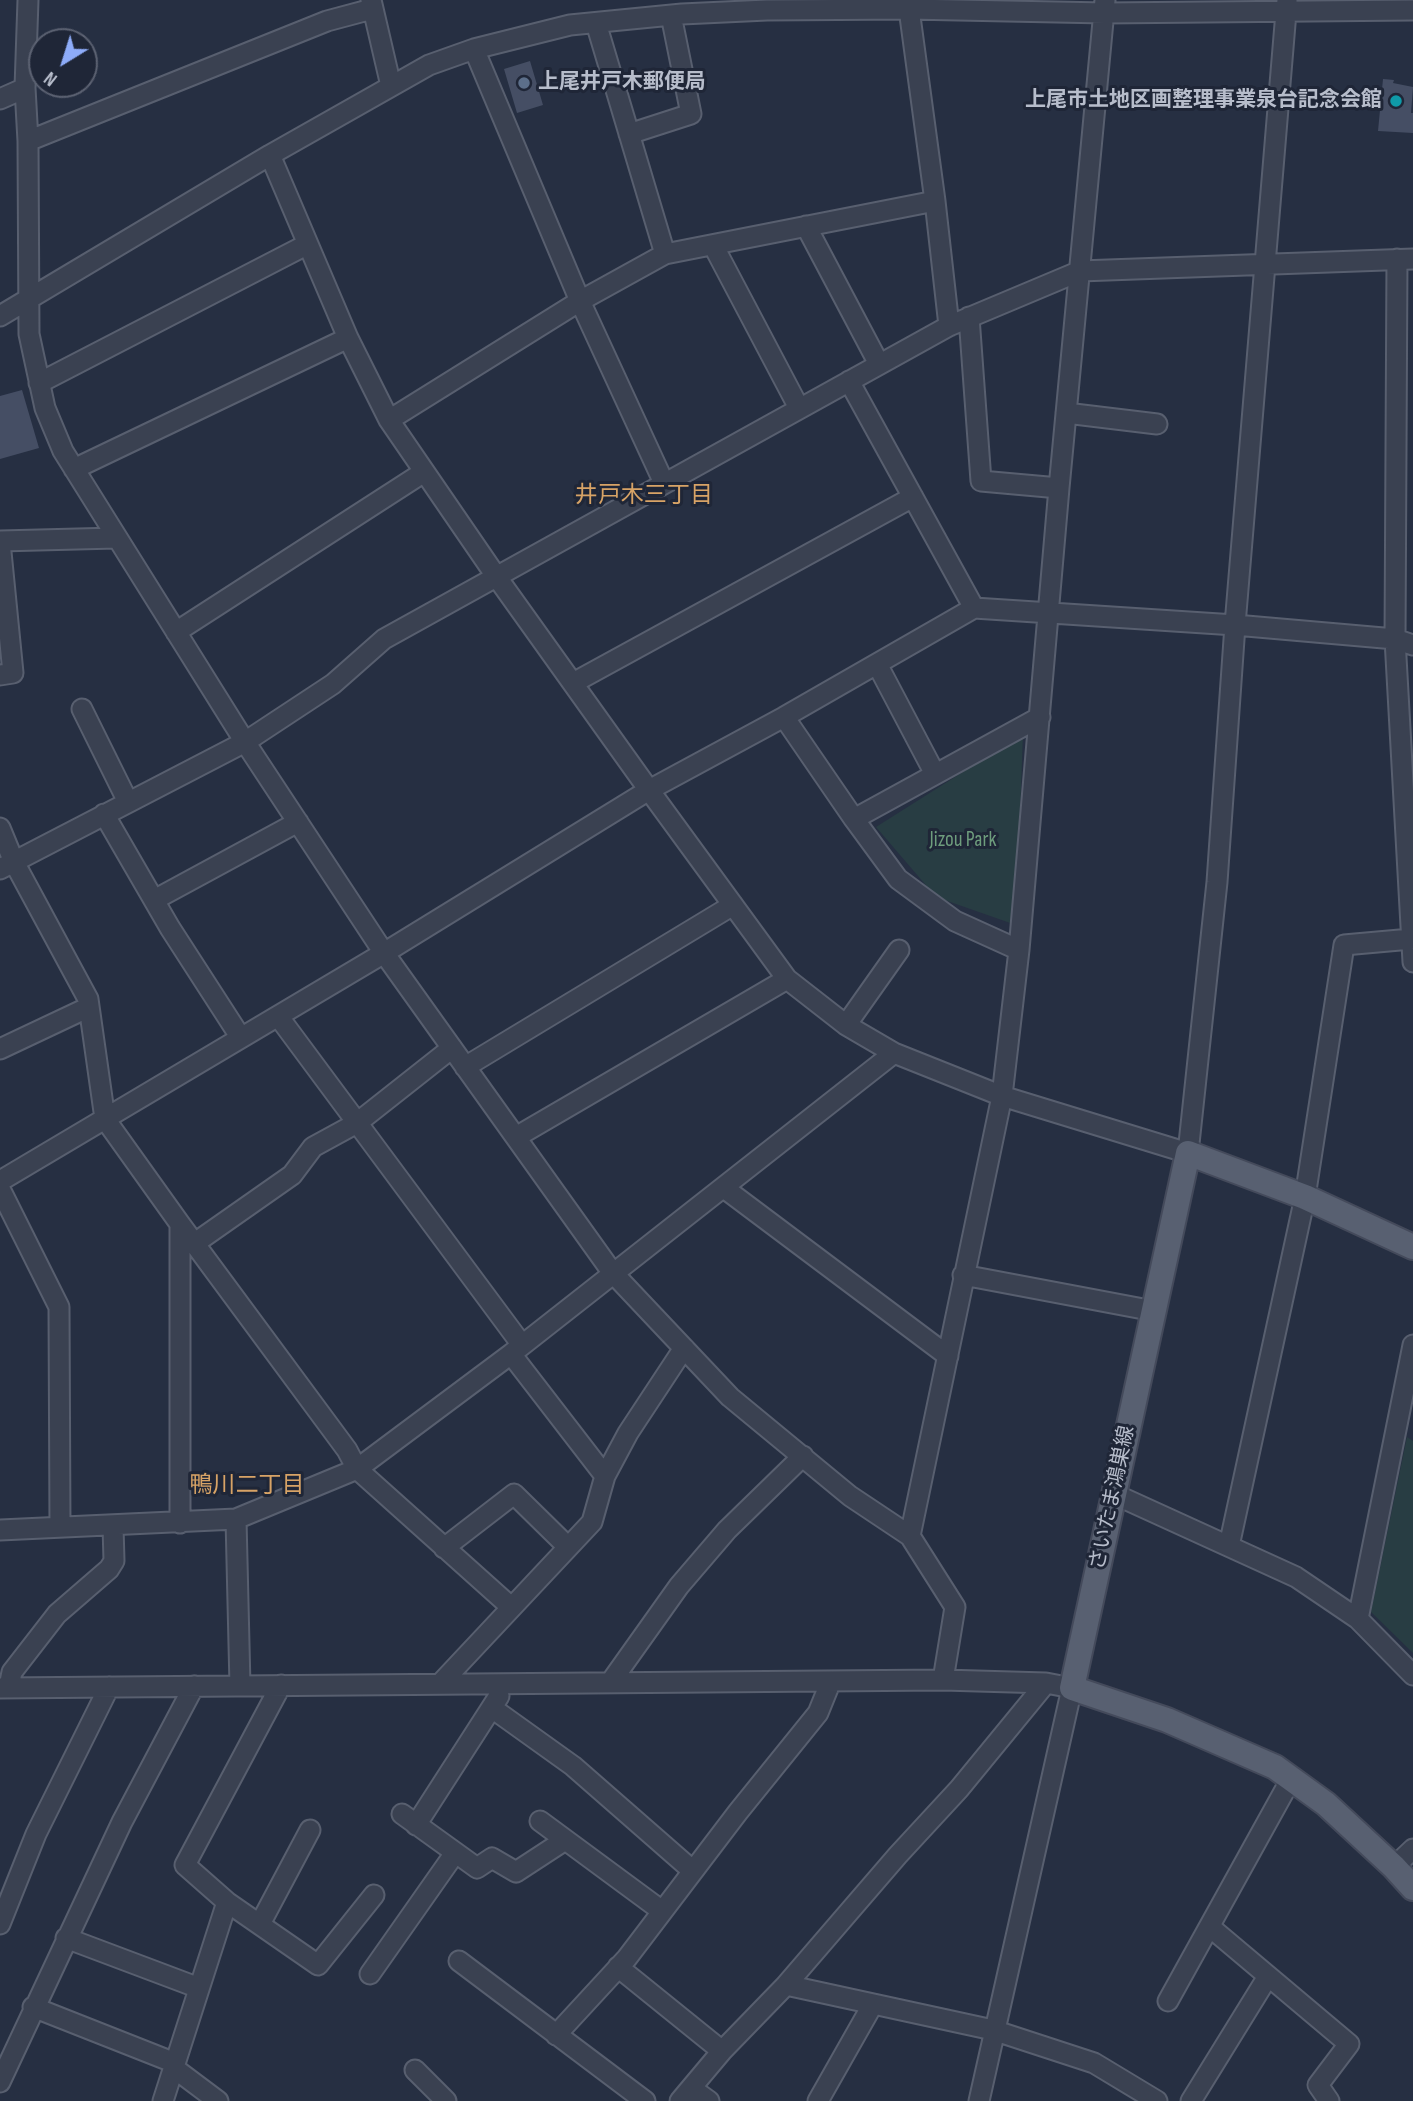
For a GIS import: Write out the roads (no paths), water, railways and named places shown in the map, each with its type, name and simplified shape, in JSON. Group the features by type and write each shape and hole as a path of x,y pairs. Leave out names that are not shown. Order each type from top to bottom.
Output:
{"main road":[{"path":"1188,1153 1305,1197 1413,1247"},
{"name":"さいたま鴻巣線","path":"1072,1688 1188,1153"},
{"path":"1072,1688 1167,1720 1275,1767 1326,1804 1413,1888"}],"street":[{"path":"28,0 25,88 28,141 29,334 45,408 63,451 245,742 384,953 612,1272 730,1397 849,1496 910,1535 955,1606 943,1680"},
{"path":"28,141 371,4 391,86"},
{"path":"0,316 270,155 429,65 474,49 570,25 767,5 909,9 1287,5 1413,10"},
{"path":"270,155 348,338 389,419 496,576 787,979 846,1026 894,1053 1002,1096 1188,1153 1217,883 1234,625 1287,5"},
{"path":"910,1535 1002,1096 1019,950 1105,6"},
{"path":"909,9 949,326"},
{"path":"629,134 691,114 671,15"},
{"path":"596,23 665,254"},
{"path":"474,49 580,301 664,483"},
{"path":"0,99 25,88"},
{"path":"389,419 580,301 665,254 935,201"},
{"path":"806,226 879,364"},
{"path":"39,383 308,244"},
{"path":"713,245 799,408"},
{"path":"7,865 245,742 333,684 384,639 799,408 969,317 1080,271 1405,259 1404,642 1411,868 1410,939 1413,962"},
{"path":"969,317 981,481 1059,488"},
{"path":"74,469 348,338"},
{"path":"849,381 974,608"},
{"path":"1066,413 1157,424"},
{"path":"176,632 424,472"},
{"path":"573,683 913,496"},
{"path":"0,675 13,673 0,541 116,538"},
{"path":"0,1181 384,953 649,790 974,608 1234,625 1404,642"},
{"path":"877,664 935,774"},
{"path":"82,709 128,802"},
{"path":"783,717 898,879 955,921 1019,950"},
{"path":"853,819 1040,717"},
{"path":"104,814 154,900 241,1038"},
{"path":"154,900 298,822"},
{"path":"0,828 7,865 88,999 105,1119 347,1450 357,1469 511,1607"},
{"path":"466,1067 733,905"},
{"path":"1229,1546 1305,1197 1344,945 1410,939"},
{"path":"846,1026 899,950"},
{"path":"516,1137 787,979"},
{"path":"0,1049 89,1007"},
{"path":"278,1016 357,1123 605,1476"},
{"path":"195,1243 292,1175 313,1147 357,1123 452,1048"},
{"path":"0,1530 236,1519 357,1469 517,1350 612,1272 724,1188 894,1053"},
{"path":"724,1188 948,1356"},
{"path":"0,1189 60,1307 60,1527"},
{"path":"180,1224 180,1523"},
{"path":"963,1275 1154,1311"},
{"path":"1358,1619 1413,1345"},
{"path":"440,1684 592,1522 605,1476 628,1433 684,1348"},
{"path":"610,1682 679,1586 727,1530 803,1456"},
{"path":"444,1548 514,1494 568,1547"},
{"path":"1114,1494 1296,1577 1358,1619 1409,1661"},
{"path":"236,1519 240,1686"},
{"path":"113,1526 114,1561 109,1569 57,1614 12,1672 4,1688 943,1680 1046,1683 1072,1688 979,2101"},
{"path":"556,2035 618,1967 818,1713 831,1681"},
{"path":"709,2101 685,2094 722,2050 786,1985 959,1789 1046,1683"},
{"path":"506,1684 492,1708 409,1819 477,1868 492,1858 516,1872 565,1840"},
{"path":"281,1685 185,1865 227,1902 318,1965 374,1895"},
{"path":"0,2082 122,1822 194,1686"},
{"path":"0,1924 36,1834 109,1687"},
{"path":"492,1708 573,1766 693,1871"},
{"path":"1168,2001 1291,1779"},
{"path":"540,1821 662,1911"},
{"path":"260,1924 310,1830"},
{"path":"1394,1867 1413,1849"},
{"path":"370,1973 455,1853"},
{"path":"163,2101 227,1902"},
{"path":"1210,1927 1267,1978 1349,2044 1318,2085 1329,2101"},
{"path":"66,1938 198,1988"},
{"path":"459,1961 645,2101"},
{"path":"618,1967 722,2050"},
{"path":"1191,2101 1267,1978"},
{"path":"786,1985 993,2030 1094,2063 1157,2101"},
{"path":"818,2101 873,2004"},
{"path":"33,2007 174,2066 218,2101"},
{"path":"415,2070 446,2101"}],"place":[{"name":"上尾井戸木郵便局","path":"524,83"},
{"name":"上尾市土地区画整理事業泉台記念会館","path":"1396,101"}],"district":[{"name":"井戸木三丁目","path":"644,496"},
{"name":"鴨川二丁目","path":"247,1486"}],"park label":[{"name":"Jizou Park","path":"963,841"}]}
